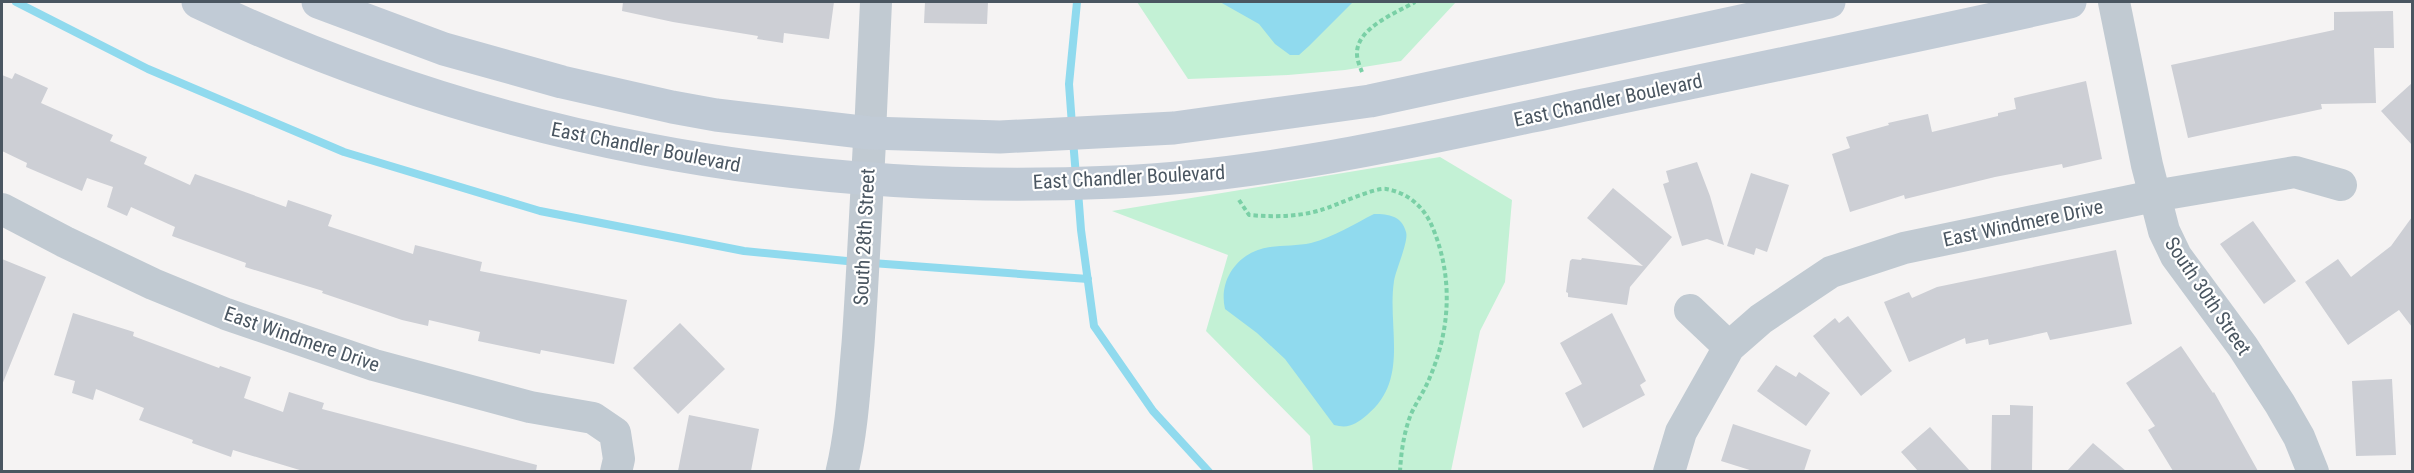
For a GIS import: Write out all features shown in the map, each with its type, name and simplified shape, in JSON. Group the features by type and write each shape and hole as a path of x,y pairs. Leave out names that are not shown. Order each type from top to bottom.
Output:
{"main road":[{"name":"East Chandler Boulevard","path":"198,2 354,69 507,118 675,156 771,170 868,180 963,183 1114,182 1241,171 1372,149 1953,29 2070,2"},
{"path":"318,2 444,49 619,96 716,115 870,133 944,137 1048,136 1121,132 1204,124 1370,101 1828,2"}],"street":[{"name":"South 28th Street","path":"842,471 848,446 862,289 876,2"},
{"name":"South 30th Street","path":"2115,2 2154,196 2164,231 2176,256 2243,347 2280,404 2299,437 2313,471"},
{"name":"East Windmere Drive","path":"1669,471 1681,432 1730,347 1761,319 1831,272 1904,248 2154,196 2295,172 2341,185"},
{"name":"East Windmere Drive","path":"2,209 65,243 153,284 226,314 374,365 530,407 593,418 615,434 619,459 616,471"},
{"path":"1690,310 1730,347"}],"path":[{"path":"1364,79 1357,54 1360,38 1387,17 1415,2"},
{"path":"1237,197 1249,215 1279,217 1319,211 1383,188 1409,196 1429,218 1441,247 1447,287 1447,321 1441,347 1430,377 1411,415 1401,452 1400,471"}],"green space":[{"path":"1137,2 1456,2 1401,61 1345,70 1288,75 1188,79"},
{"path":"1440,157 1512,200 1505,282 1480,331 1451,471 1313,471 1310,436 1206,331 1228,255 1112,211"}],"water":[{"path":"1220,2 1353,2 1299,55 1290,55 1275,44 1259,24"},
{"path":"1374,214 1398,219 1406,232 1406,242 1394,281 1393,369 1380,401 1367,415 1356,423 1339,426 1334,425 1285,359 1257,333 1225,309 1225,287 1233,268 1249,254 1270,247 1306,244 1319,240 1336,234"}],"building":[{"path":"623,2 834,2 829,39 784,33 783,43 757,39 758,36 622,11"},
{"path":"925,2 988,2 987,24 924,23"},
{"path":"2393,11 2394,48 2374,48 2376,103 2321,104 2322,109 2188,138 2171,65 2334,30 2334,12"},
{"path":"15,73 48,88 41,103 113,135 110,141 147,157 144,164 190,185 195,174 286,207 288,200 332,215 328,226 413,254 415,245 482,262 480,271 627,300 614,364 541,350 540,354 478,341 480,332 429,320 428,326 402,320 322,293 323,291 245,267 246,263 172,236 175,227 131,207 127,216 107,207 113,187 87,178 82,191 26,167 27,163 2,151 2,75 12,79"},
{"path":"2086,81 2102,159 2063,168 2062,164 1995,177 1905,199 1904,195 1850,212 1832,154 1850,148 1846,137 1889,125 1888,123 1928,114 1932,132 1998,116 1998,113 2016,109 2014,98"},
{"path":"2412,83 2412,145 2381,111"},
{"path":"1697,162 1710,196 1724,245 1707,239 1682,246 1663,184 1669,182 1666,171"},
{"path":"1751,173 1789,185 1767,252 1756,248 1754,255 1727,246"},
{"path":"1613,188 1672,237 1630,287 1627,305 1568,297 1566,292 1572,259 1581,260 1582,258 1643,266 1587,218"},
{"path":"2412,217 2412,327 2399,310 2348,345 2305,282 2338,259 2351,277 2391,246"},
{"path":"2253,221 2296,281 2264,304 2220,244"},
{"path":"2116,250 2132,324 2050,340 2047,332 1989,345 1988,339 1966,344 1965,338 1909,362 1884,302 1909,292 1912,298 1937,287"},
{"path":"2,259 46,277 2,385"},
{"path":"73,313 134,332 133,336 219,368 220,366 251,377 244,398 283,412 289,392 324,403 322,409 537,465 536,471 303,471 233,450 231,457 139,420 144,408 96,389 93,400 72,393 75,381 54,375"},
{"path":"1612,313 1646,381 1640,385 1645,395 1583,428 1565,393 1582,384 1560,343"},
{"path":"1848,316 1892,371 1861,396 1813,336 1835,318 1839,323"},
{"path":"680,323 725,369 678,414 633,368"},
{"path":"2181,346 2214,392 2258,471 2173,471 2148,430 2155,426 2126,383"},
{"path":"1776,365 1796,377 1799,372 1830,393 1806,426 1757,391"},
{"path":"2392,379 2396,455 2356,456 2352,381"},
{"path":"2010,405 2033,406 2032,471 1991,471 1992,415 2010,415"},
{"path":"689,415 759,429 751,471 678,471"},
{"path":"1733,424 1811,450 1804,471 1753,471 1721,461"},
{"path":"1930,427 1970,471 1918,471 1901,452"},
{"path":"2093,443 2126,471 2067,471"}],"waterway":[{"path":"16,2 148,69 344,152 540,211 744,251 857,262"},
{"path":"1072,125 1069,84 1077,2"},
{"path":"1073,140 1076,176"},
{"path":"1078,191 1094,326 1153,411 1209,472"},
{"path":"872,263 1088,279"}]}
